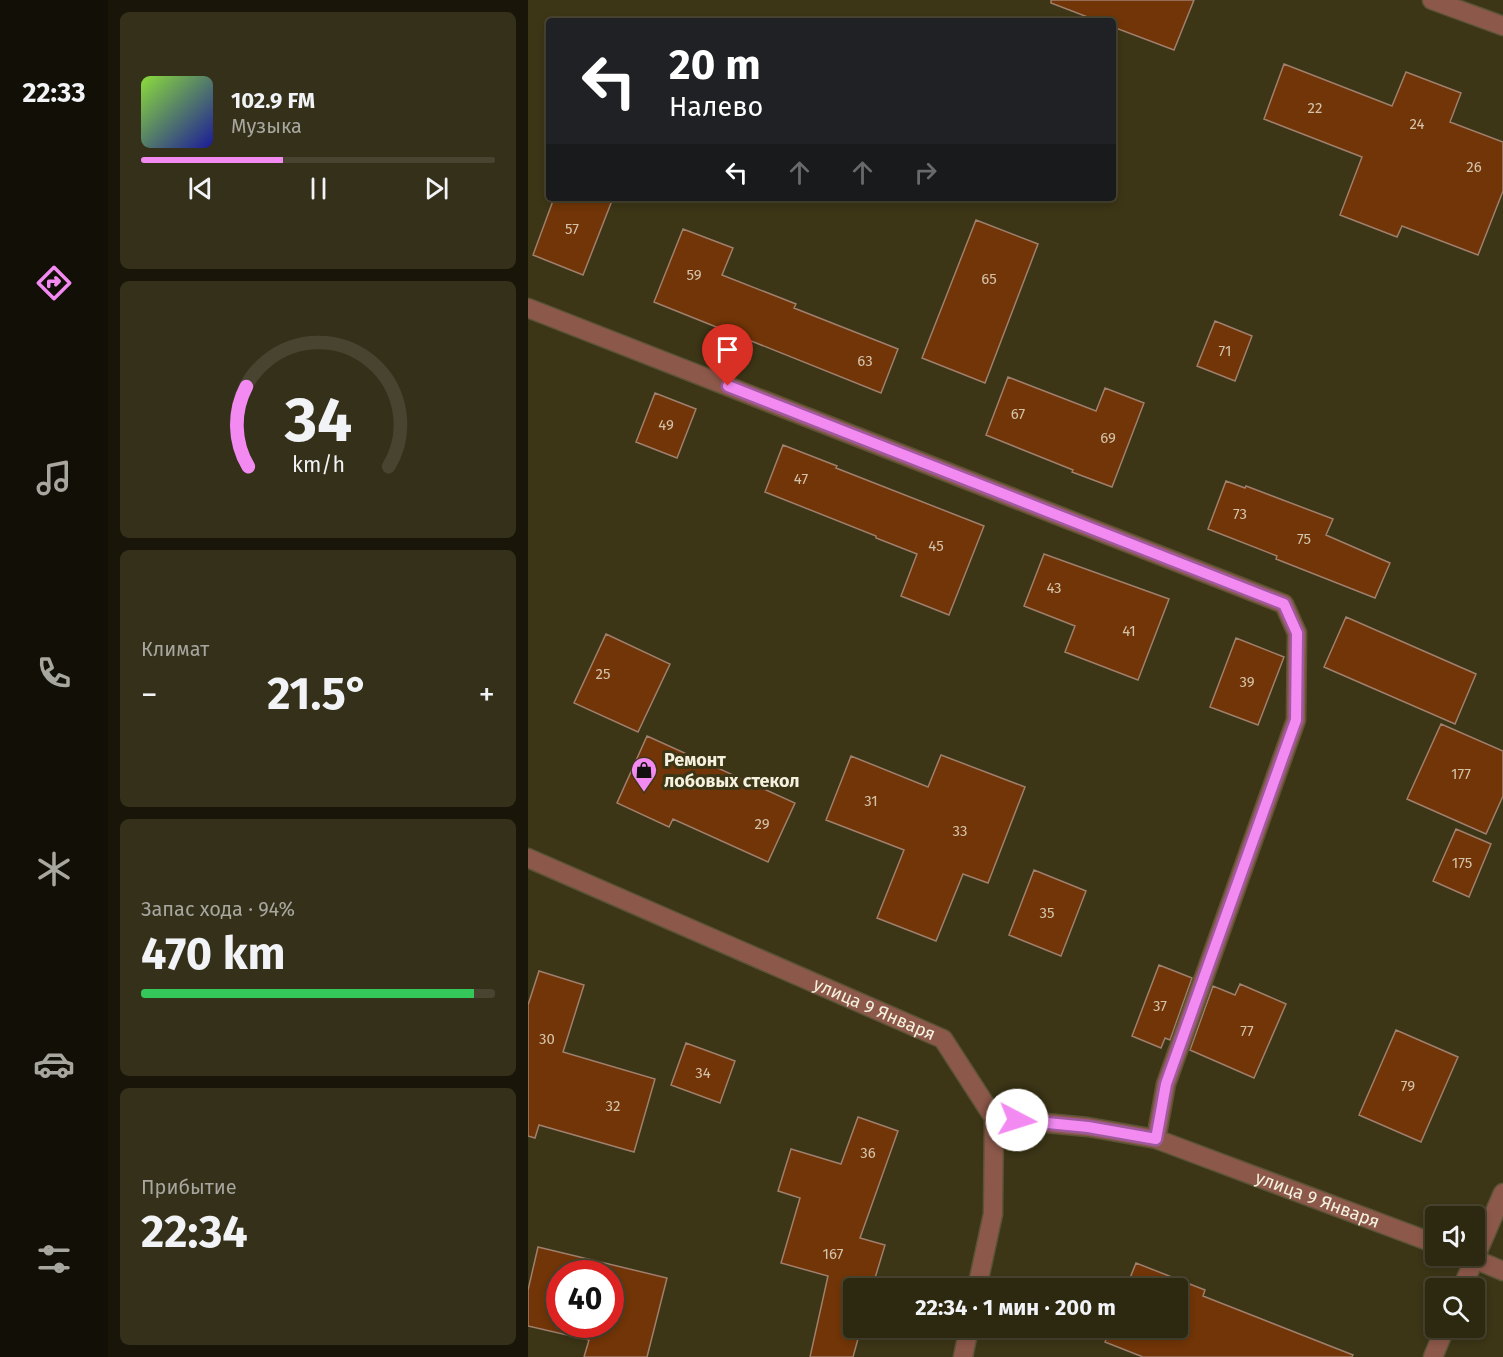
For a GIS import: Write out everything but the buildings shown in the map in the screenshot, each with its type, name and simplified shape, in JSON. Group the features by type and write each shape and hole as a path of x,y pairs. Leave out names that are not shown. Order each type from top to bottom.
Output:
{"street":[{"path":"1432,0 1503,26"},
{"path":"528,308 1284,604 1297,633 1296,720 1166,1084 1156,1139"},
{"name":"улица 9 Января","path":"528,858 943,1039 994,1118 1088,1127 1156,1139 1425,1240"},
{"path":"979,1278 993,1214 994,1118"},
{"path":"1485,1229 1503,1193"},
{"path":"1485,1263 1503,1271"},
{"path":"963,1357 967,1338"},
{"path":"1433,1357 1441,1338"}],"place":[{"name":"Ремонт лобовых стекол","path":"644,793"}],"route":[{"path":"728,386 1284,604 1297,633 1296,720 1166,1084 1156,1139 1088,1127 1017,1120"}]}
